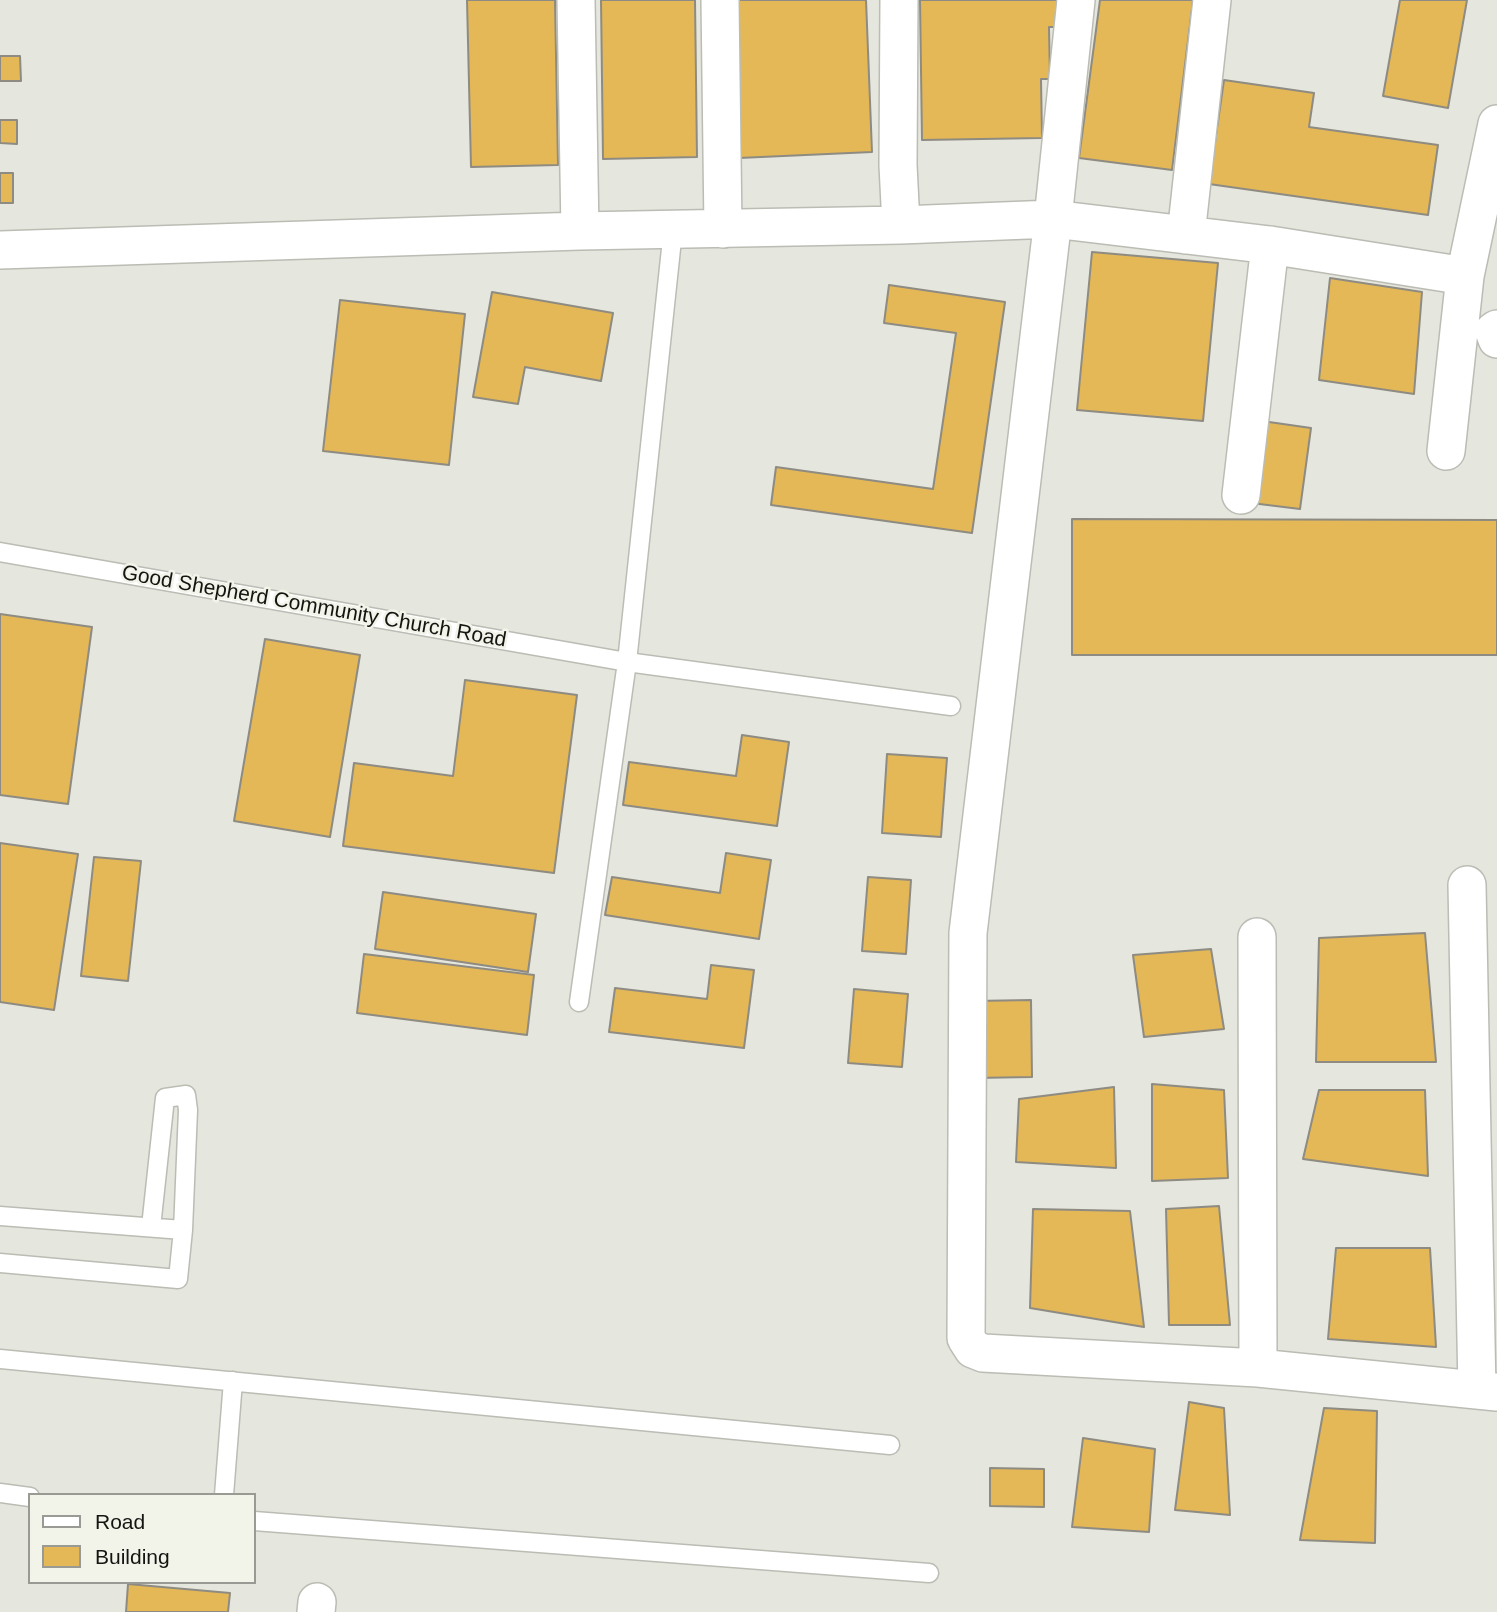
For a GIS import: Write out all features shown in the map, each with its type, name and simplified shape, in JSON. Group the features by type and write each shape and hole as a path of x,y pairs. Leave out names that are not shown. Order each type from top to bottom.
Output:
{"street":[{"path":"576,0 580,231"},
{"path":"720,0 723,229"},
{"path":"899,0 898,165 901,225"},
{"path":"1076,0 1053,219 968,933 967,1338 973,1349 982,1353 1258,1368 1487,1391 1468,885"},
{"path":"1186,235 1212,0"},
{"path":"1446,451 1497,124"},
{"path":"0,250 1053,219 1270,245 1477,265"},
{"path":"1241,495 1270,245"},
{"path":"1497,329 1494,331 1497,339"},
{"path":"1257,937 1258,1368"}],"lane":[{"path":"579,1002 627,662 673,230"},
{"name":"Good Shepherd Community Church Road","path":"0,552 627,662 951,706"},
{"path":"0,1263 178,1279 183,1230 188,1110 186,1095 165,1098 151,1227"},
{"path":"0,1216 183,1230"},
{"path":"0,1359 890,1445"},
{"path":"224,1493 233,1381"},
{"path":"0,1493 28,1497"},
{"path":"256,1521 929,1573"}],"building":[{"path":"467,0 555,0 558,165 471,167"},
{"path":"601,0 695,0 697,157 603,159"},
{"path":"733,0 866,0 872,152 739,158"},
{"path":"920,0 1058,0 1058,27 1049,27 1050,79 1041,79 1042,138 922,140"},
{"path":"1100,0 1193,0 1172,170 1079,158"},
{"path":"1400,0 1467,0 1448,108 1383,96"},
{"path":"0,56 20,56 21,81 0,81"},
{"path":"1224,80 1314,93 1309,127 1438,145 1428,215 1209,184"},
{"path":"0,120 17,120 17,144 0,143"},
{"path":"0,173 13,173 13,203 0,203"},
{"path":"1092,252 1218,263 1203,421 1077,410"},
{"path":"1330,278 1422,292 1414,394 1319,380"},
{"path":"889,285 1005,302 972,533 771,505 776,467 933,489 956,333 884,323"},
{"path":"492,292 613,313 601,381 525,367 518,404 473,397"},
{"path":"340,300 465,314 449,465 323,451"},
{"path":"1255,420 1311,428 1300,509 1243,502"},
{"path":"1072,519 1497,520 1497,655 1072,655"},
{"path":"0,614 92,627 68,804 0,795"},
{"path":"265,639 360,655 330,837 234,821"},
{"path":"465,680 577,695 554,873 343,846 354,763 453,776"},
{"path":"742,735 789,742 777,826 623,805 629,762 736,776"},
{"path":"887,754 947,758 941,837 882,833"},
{"path":"0,843 78,854 54,1010 0,1002"},
{"path":"726,853 771,860 759,939 605,915 612,877 720,893"},
{"path":"94,857 141,861 128,981 81,976"},
{"path":"868,877 911,880 906,954 862,951"},
{"path":"383,892 536,914 528,972 375,949"},
{"path":"1425,933 1436,1062 1316,1062 1319,938"},
{"path":"1211,949 1224,1029 1144,1037 1133,955"},
{"path":"364,954 534,975 527,1035 357,1013"},
{"path":"711,965 754,970 744,1048 609,1032 615,988 707,999"},
{"path":"854,989 908,994 902,1067 848,1063"},
{"path":"1031,1000 1032,1077 974,1078 974,1001"},
{"path":"1152,1084 1224,1090 1228,1178 1152,1181"},
{"path":"1114,1087 1116,1168 1016,1162 1019,1099"},
{"path":"1319,1090 1425,1090 1428,1176 1303,1159"},
{"path":"1219,1206 1230,1325 1169,1325 1166,1209"},
{"path":"1033,1209 1130,1211 1144,1327 1030,1308"},
{"path":"1336,1248 1430,1248 1436,1347 1328,1339"},
{"path":"1189,1402 1224,1408 1230,1515 1175,1510"},
{"path":"1324,1408 1377,1411 1375,1543 1300,1540"},
{"path":"1083,1438 1155,1449 1149,1532 1072,1527"},
{"path":"990,1468 1044,1469 1044,1507 990,1506"},
{"path":"128,1584 230,1593 228,1612 126,1612"}]}
